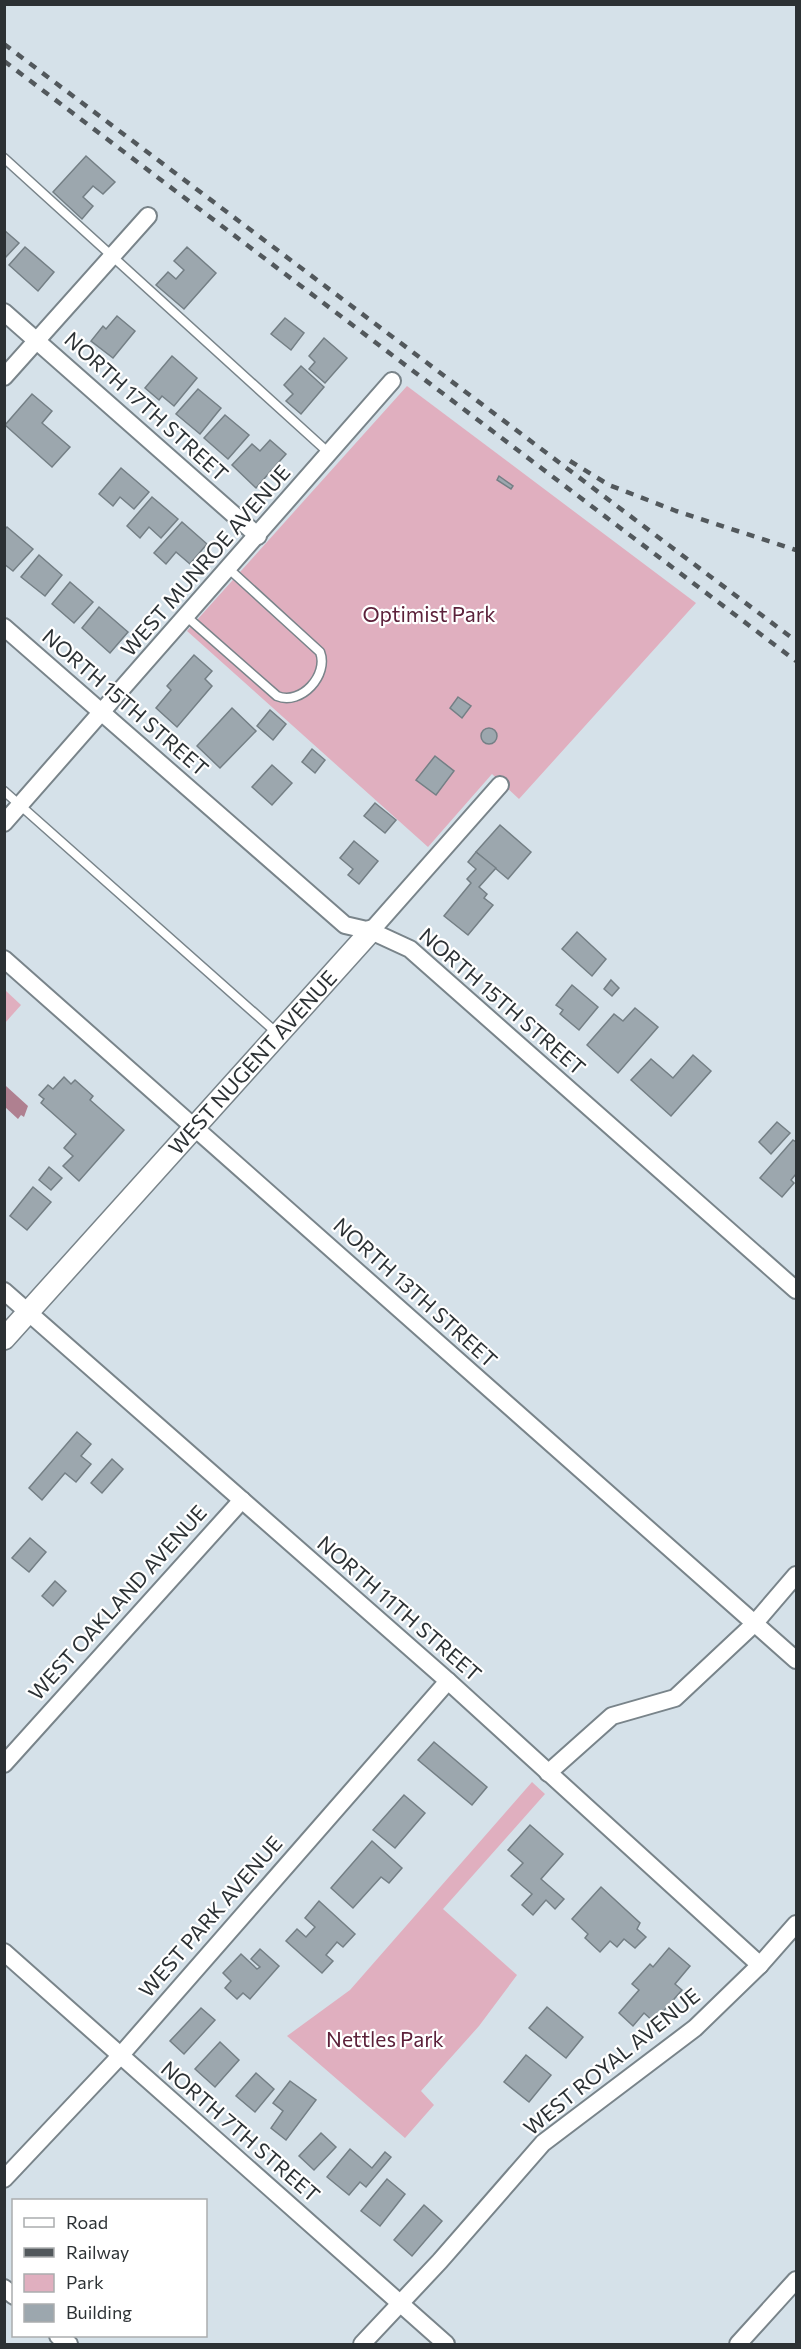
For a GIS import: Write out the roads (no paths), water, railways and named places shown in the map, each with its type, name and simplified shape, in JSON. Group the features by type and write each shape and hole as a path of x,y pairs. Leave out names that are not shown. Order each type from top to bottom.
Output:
{"street":[{"path":"4,377 148,216"},
{"name":"NORTH 17TH STREET","path":"4,312 258,536"},
{"name":"WEST MUNROE AVENUE","path":"4,824 103,714 392,381"},
{"name":"NORTH 15TH STREET","path":"4,627 345,926 371,931 410,949 796,1290"},
{"name":"WEST NUGENT AVENUE","path":"4,1340 500,785"},
{"name":"NORTH 13TH STREET","path":"4,959 796,1660"},
{"name":"NORTH 11TH STREET","path":"4,1291 448,1681 760,1965"},
{"name":"WEST OAKLAND AVENUE","path":"4,1764 242,1500"},
{"path":"548,1773 612,1716 675,1698 754,1624 796,1575"},
{"name":"WEST PARK AVENUE","path":"4,2179 120,2056 448,1681"},
{"name":"WEST ROYAL AVENUE","path":"362,2344 440,2261 543,2143 695,2028 760,1965 796,1924"},
{"name":"NORTH 7TH STREET","path":"4,1952 446,2344"},
{"path":"738,2344 796,2280"}],"lane":[{"path":"4,158 330,453"},
{"path":"187,617 277,696 286,699 303,695 322,669 324,661 320,651 229,569"},
{"path":"4,791 278,1034"}],"railway":[{"path":"4,44 796,641"},
{"path":"4,61 796,661"},
{"path":"570,461 609,485 676,511 796,550"}],"park label":[{"name":"Optimist Park","path":"429,615"},
{"name":"Nettles Park","path":"385,2040"}]}
